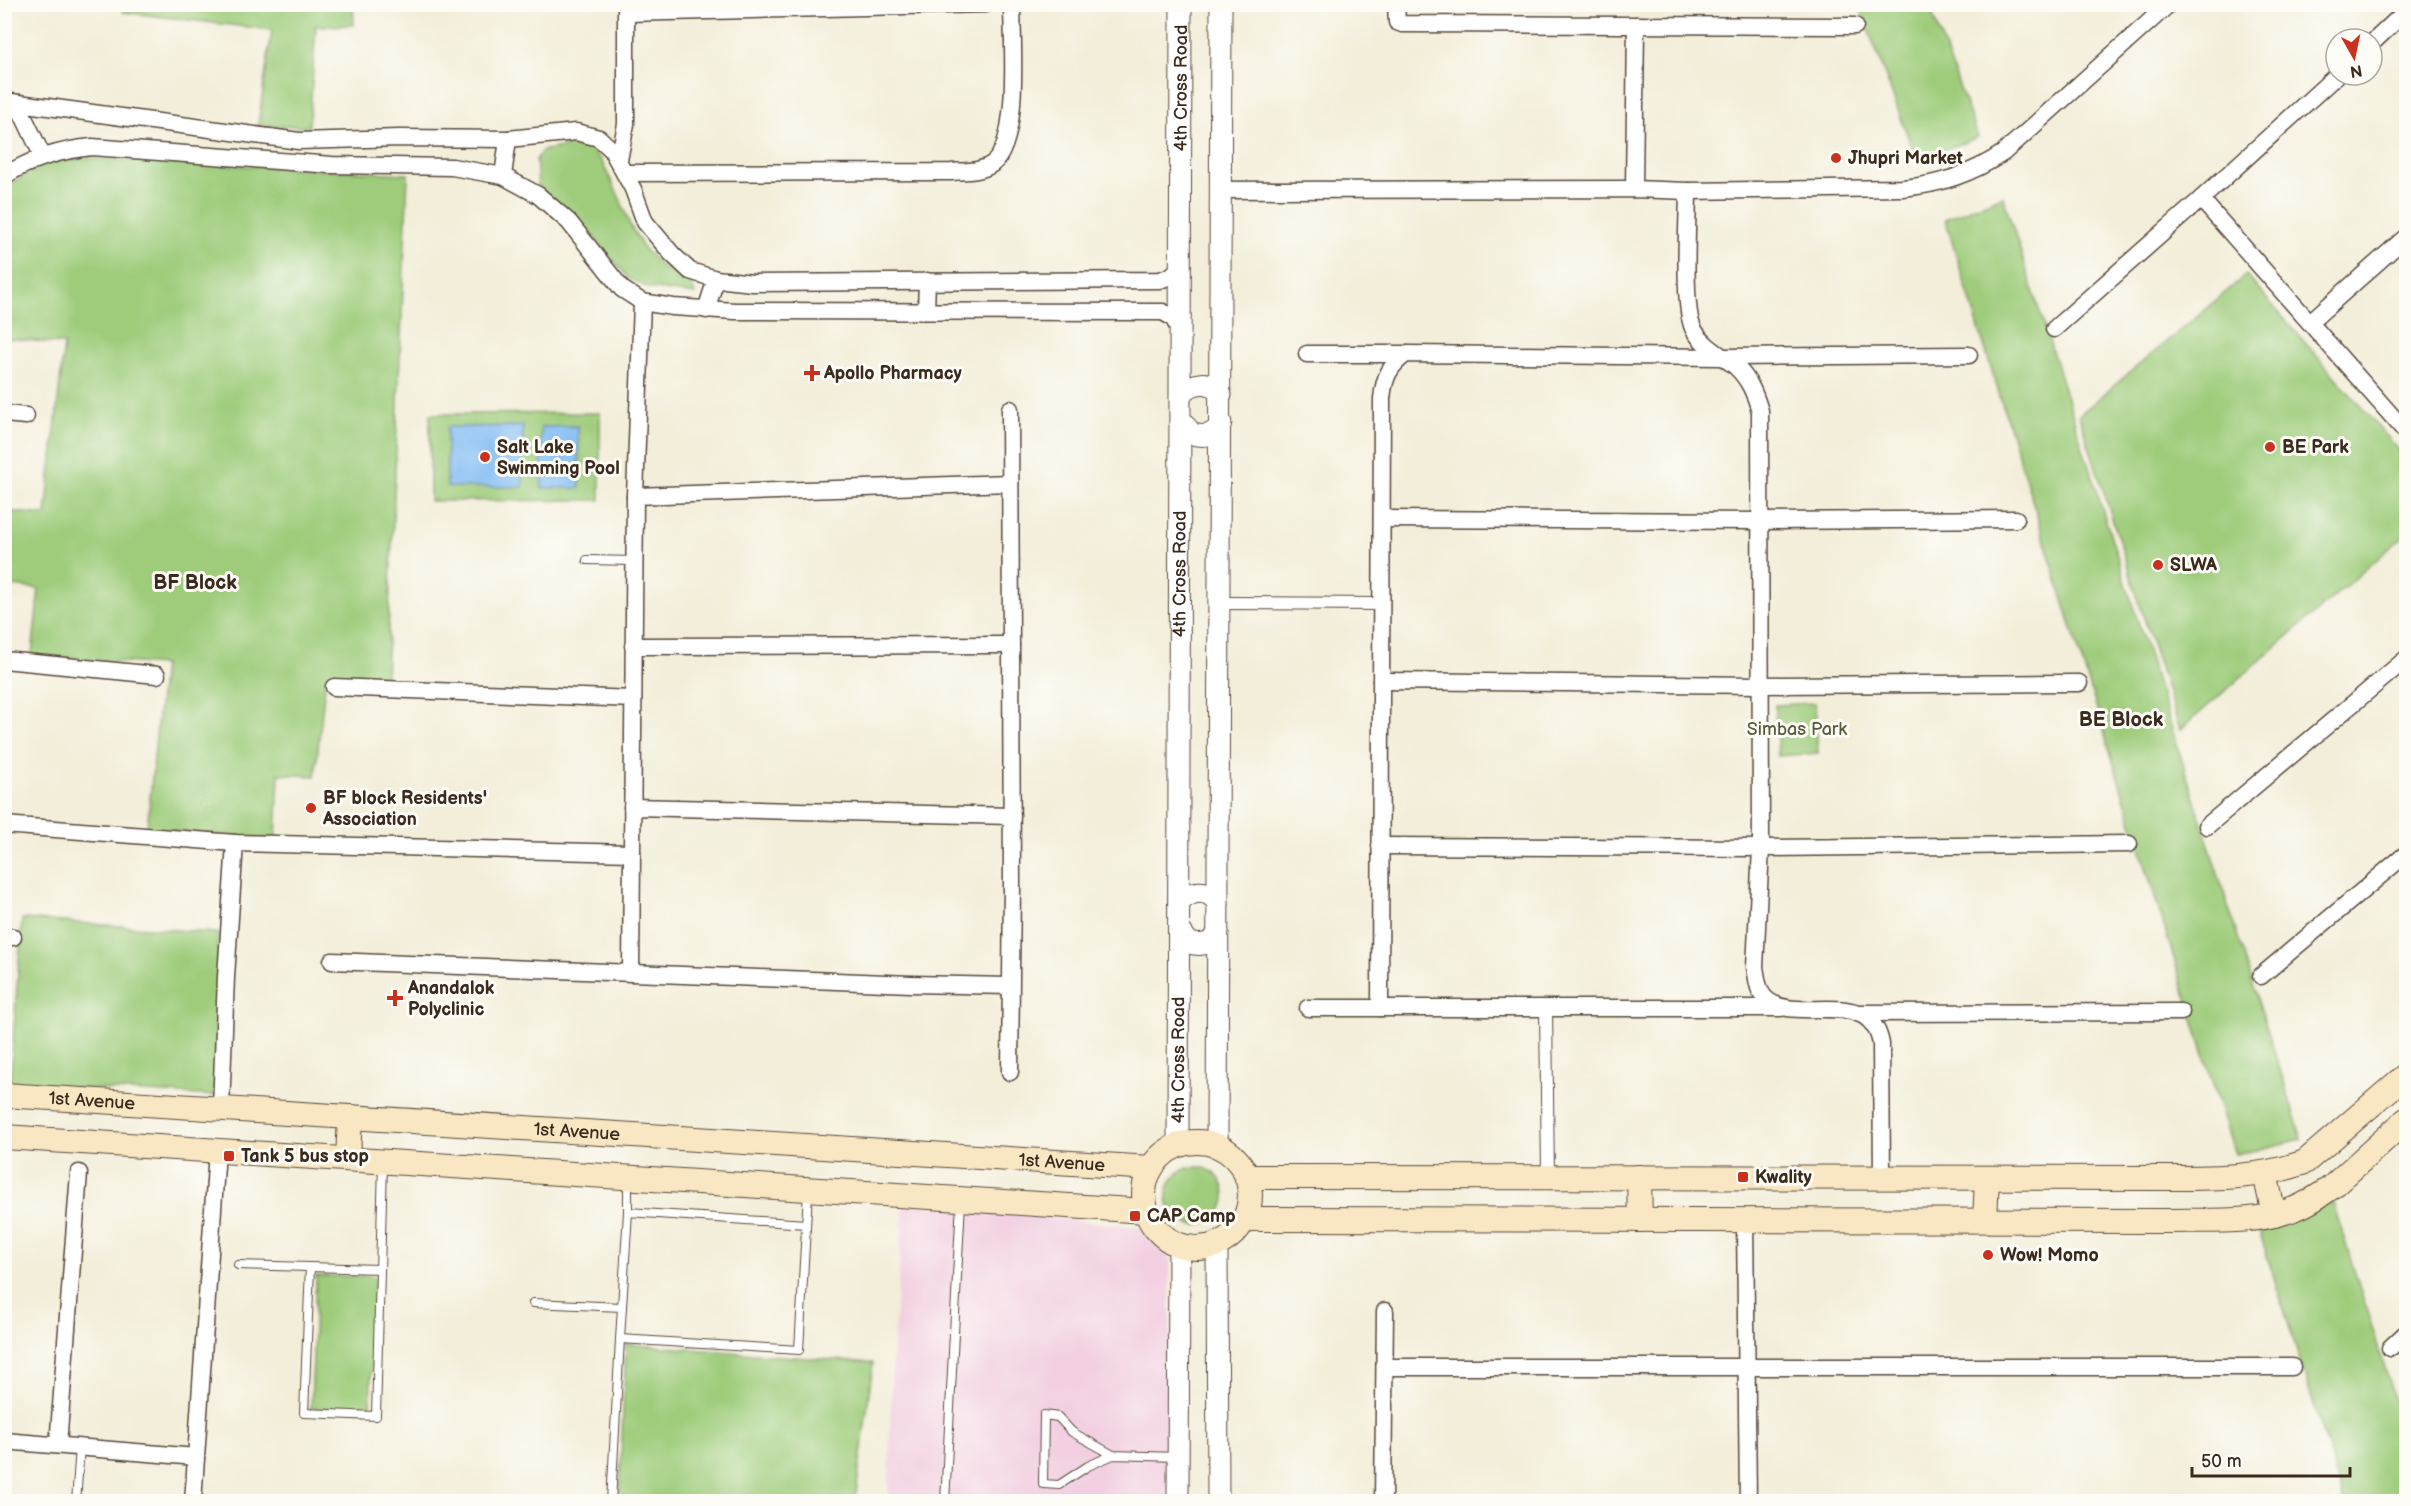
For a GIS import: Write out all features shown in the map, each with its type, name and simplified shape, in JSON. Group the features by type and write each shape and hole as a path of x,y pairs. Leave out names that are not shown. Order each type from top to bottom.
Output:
{"main road":[{"path":"1247,1177 2210,1178 2265,1173 2305,1162 2406,1075"},
{"name":"1st Avenue","path":"4,1095 1151,1168"},
{"path":"348,1159 350,1117"},
{"path":"1245,1219 2211,1220 2274,1215 2304,1205 2332,1187 2406,1120"},
{"path":"4,1137 1146,1211"},
{"path":"1194,1142 1217,1145 1229,1152 1244,1168 1250,1186 1250,1204 1245,1219 1231,1236 1217,1244 1199,1248 1168,1239 1152,1223 1146,1211 1145,1186 1151,1168 1163,1154 1178,1146 1194,1142"},
{"path":"2265,1173 2274,1215"},
{"path":"1639,1177 1640,1220"},
{"path":"1985,1220 1987,1178"}],"street":[{"path":"622,167 626,124 627,9 986,4"},
{"path":"622,167 951,172 980,169 992,164 1002,152 1012,120 1012,4"},
{"name":"4th Cross Road","path":"1178,1146 1182,4"},
{"path":"1217,1145 1221,4"},
{"path":"1396,4 1397,22 1402,24 1855,26"},
{"path":"1221,190 1634,189 1688,191 1934,184 1982,167 2003,153 2169,4"},
{"path":"2384,32 2406,11"},
{"path":"1634,189 1636,25"},
{"path":"2054,329 2324,87"},
{"path":"11,102 299,141 399,138 508,139 576,132 599,138 611,149 622,167 645,222 672,254 690,271 716,279 753,283 1160,280 1171,276 1181,267"},
{"path":"11,102 43,157"},
{"path":"503,176 508,139"},
{"path":"4,176 43,157 69,149 92,147 332,165 452,167 503,176 538,195 569,222 622,289 642,302 706,310 1163,312 1173,318 1181,332"},
{"path":"1688,191 1688,308 1693,328 1703,342 1737,368 1747,379 1760,411 1761,848 1755,967 1758,985 1764,997 1776,1005 1800,1008"},
{"path":"2201,199 2406,432"},
{"path":"2310,322 2406,237"},
{"path":"706,310 716,279"},
{"path":"926,311 927,281"},
{"path":"631,973 635,496 642,302"},
{"path":"1307,354 1723,357 1969,355"},
{"path":"1380,1008 1383,384 1388,370 1406,354"},
{"path":"1182,394 1191,385 1202,383 1211,385 1221,395"},
{"path":"1010,409 1012,816 1010,1072"},
{"path":"4,414 26,416"},
{"path":"1181,420 1192,434 1202,436 1216,431 1221,423"},
{"path":"635,496 1010,483"},
{"path":"1382,519 1761,521 2016,519"},
{"path":"1220,603 1382,604"},
{"path":"633,646 1011,645"},
{"path":"2207,826 2406,659"},
{"path":"4,660 157,675"},
{"path":"1381,681 1761,685 2079,683"},
{"path":"334,687 633,699"},
{"path":"632,807 1012,816"},
{"path":"4,825 235,843 632,853"},
{"path":"221,1109 226,977 235,843"},
{"path":"1380,846 1761,848 2129,844"},
{"path":"2261,976 2406,854"},
{"path":"1179,903 1189,894 1200,892 1209,894 1218,904"},
{"path":"1179,929 1189,943 1200,945 1214,940 1218,932"},
{"path":"332,961 1010,986"},
{"path":"1308,1008 1800,1008 1857,1013 2181,1012"},
{"path":"1546,1009 1548,1177"},
{"path":"1857,1013 1876,1026 1881,1044 1882,1178"},
{"path":"193,1502 216,1151"},
{"path":"58,1445 79,1173"},
{"path":"1744,1220 1748,1502"},
{"path":"1178,1502 1179,1244"},
{"path":"1217,1244 1218,1502"},
{"path":"1383,1502 1385,1311"},
{"path":"2390,1348 2406,1333"},
{"path":"1384,1367 2292,1367"},
{"path":"4,1441 196,1456"}],"lane":[{"path":"587,560 635,561"},
{"path":"310,1267 304,1413 376,1416 384,1161"},
{"path":"611,1502 628,1212 628,1177"},
{"path":"620,1339 799,1350 808,1189"},
{"path":"945,1502 961,1198"},
{"path":"628,1212 806,1224"},
{"path":"238,1265 380,1269"},
{"path":"533,1303 622,1307"},
{"path":"1113,1455 1072,1432 1058,1417 1044,1415 1043,1484 1059,1485 1088,1466 1113,1455 1178,1457"},
{"path":"76,1502 81,1447"}],"shaded area":[{"path":"904,1203 1139,1227 1170,1259 1170,1501 888,1502 892,1365"}],"green space":[{"path":"124,5 353,5 354,25 316,26 309,127 258,125 272,30 123,12"},
{"path":"1859,5 1929,5 1978,137 1917,161"},
{"path":"576,144 590,148 601,160 630,225 644,249 661,266 692,285 695,294 649,288 629,279 575,215 546,194 538,185 536,160 542,151"},
{"path":"88,158 408,174 386,680 326,676 315,776 279,774 276,839 147,829 163,665 32,655 39,589 5,585 5,511 46,515 64,344 5,338 5,186 47,163"},
{"path":"2003,196 2302,1139 2235,1155 1945,219"},
{"path":"2246,275 2406,458 2406,534 2180,730 2079,415"},
{"path":"600,413 600,500 430,501 430,414"},
{"name":"Simbas Park","path":"1815,703 1818,753 1778,756 1775,705"},
{"path":"22,919 218,933 215,1096 10,1084"},
{"path":"1190,1167 1202,1167 1217,1175 1225,1190 1225,1202 1217,1217 1202,1225 1190,1225 1175,1217 1167,1202 1167,1190 1175,1175"},
{"path":"2333,1203 2406,1436 2406,1501 2344,1501 2259,1230"},
{"path":"316,1276 375,1276 370,1410 311,1408"},
{"path":"626,1344 873,1363 855,1501 619,1501"}],"water":[{"name":"Salt Lake Swimming Pool","path":"523,426 523,487 447,487 447,427"},
{"path":"578,426 580,488 542,488 541,427"}],"place":[{"name":"Jhupri Market","path":"1836,158"},
{"name":"Apollo Pharmacy","path":"812,373"},
{"name":"BE Park","path":"2270,447"},
{"name":"Salt Lake Swimming Pool","path":"485,457"},
{"name":"SLWA","path":"2158,565"},
{"name":"BF block Residents' Association","path":"311,808"},
{"name":"Anandalok Polyclinic","path":"395,998"},
{"name":"Tank 5 bus stop","path":"229,1156"},
{"name":"Kwality","path":"1743,1177"},
{"name":"CAP Camp","path":"1135,1216"},
{"name":"Wow! Momo","path":"1988,1255"}],"district":[{"name":"BF Block","path":"195,582"},
{"name":"BE Block","path":"2121,719"}]}
